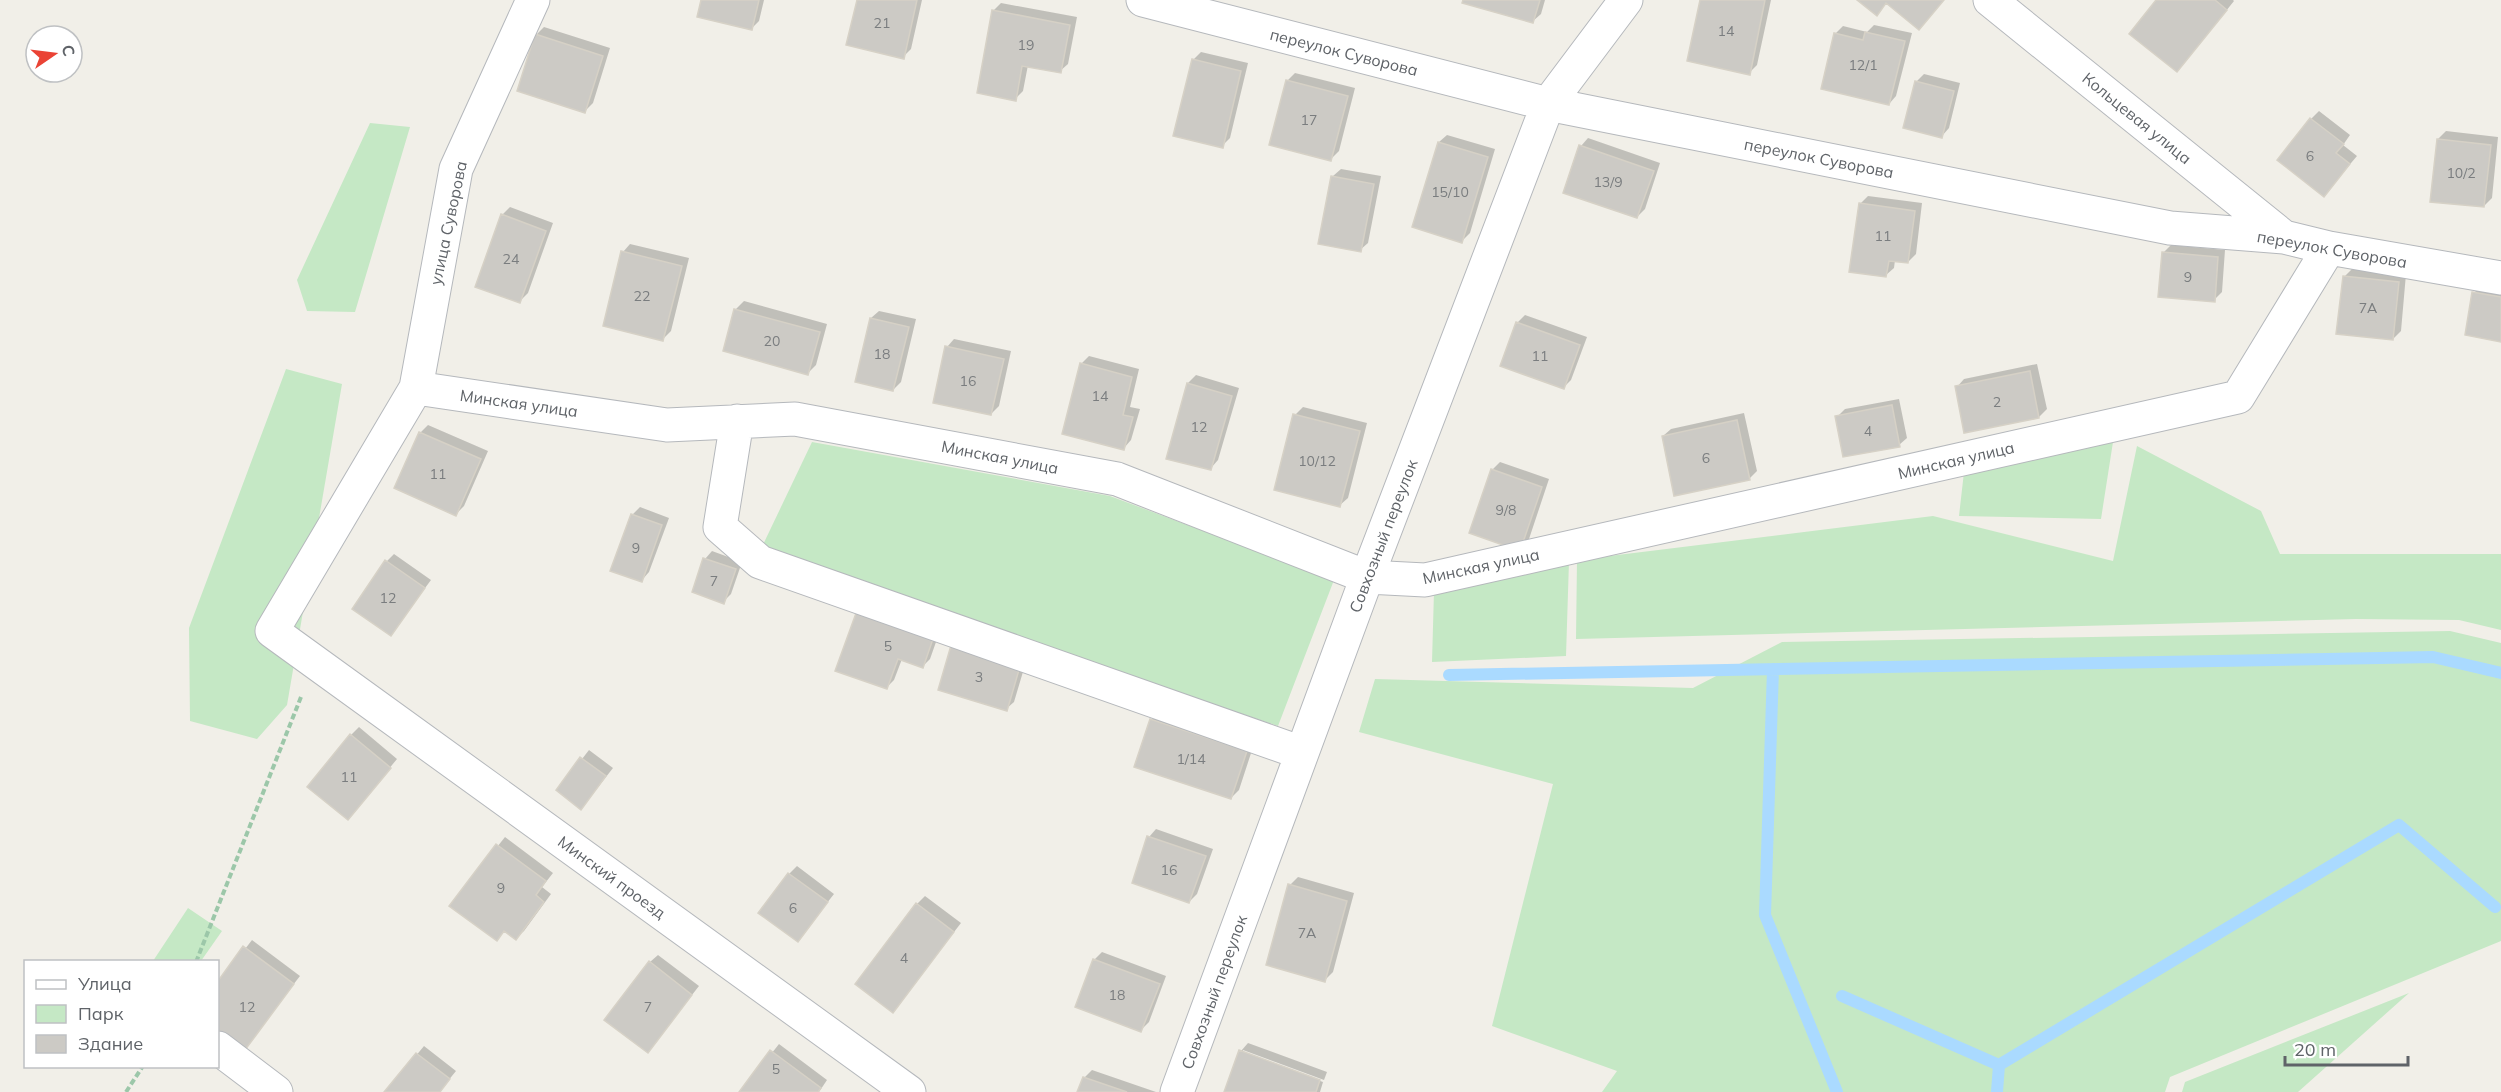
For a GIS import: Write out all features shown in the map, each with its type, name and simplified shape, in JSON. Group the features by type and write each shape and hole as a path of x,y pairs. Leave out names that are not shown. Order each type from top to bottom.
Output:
{"street":[{"name":"улица Суворова","path":"416,388 456,169 533,0"},
{"name":"переулок Суворова","path":"1143,0 1548,104 2170,228 2284,237 2329,248 2501,278"},
{"name":"Совхозный переулок","path":"1177,1092 1367,577 1548,104 1626,0"},
{"name":"Кольцевая улица","path":"1990,0 2284,237"},
{"name":"Минская улица","path":"416,388 667,425 795,418 1117,479 1367,577 1425,580 2238,397 2329,248"},
{"name":"Минский проезд","path":"416,388 272,631 909,1092"},
{"path":"737,421 720,527 760,562 1302,753"},
{"path":"219,1049 276,1092"}],"path":[{"path":"197,960 315,663"},
{"path":"126,1092 142,1068"}],"green space":[{"path":"370,123 410,127 355,312 307,311 297,280"},
{"path":"286,369 342,384 287,705 257,739 190,721 189,628"},
{"path":"812,442 1110,496 1334,580 1278,726 760,551"},
{"path":"2113,442 2101,519 1959,516 1964,472"},
{"path":"2137,446 2261,511 2280,554 2501,554 2501,630 2459,620 2356,619 1576,639 1577,560 1933,516 2113,561"},
{"path":"1569,561 1566,656 1432,662 1434,591"},
{"path":"2450,631 2501,643 2501,941 2170,1077 2165,1092 1602,1092 1617,1071 1492,1026 1553,784 1359,732 1375,679 1693,688 1782,642"},
{"path":"188,908 222,931 202,960 154,960"},
{"path":"2409,993 2298,1092 2182,1092 2185,1082"}],"building":[{"path":"701,0 759,0 752,30 697,17"},
{"path":"857,0 917,0 904,59 846,45"},
{"path":"1463,0 1540,0 1533,23 1462,3"},
{"path":"1700,0 1765,0 1750,75 1687,61"},
{"path":"1857,0 1944,0 1919,30 1886,3 1877,16"},
{"path":"2156,0 2215,0 2227,10 2177,72 2129,34"},
{"path":"992,10 1070,25 1061,73 1022,66 1016,101 977,93"},
{"path":"1865,32 1905,41 1889,105 1821,89 1834,33 1863,40"},
{"path":"535,34 603,56 585,113 517,91"},
{"path":"1192,59 1241,71 1223,148 1173,136"},
{"path":"1286,80 1348,96 1331,161 1269,145"},
{"path":"1915,81 1954,91 1942,138 1903,128"},
{"path":"2310,118 2344,144 2336,153 2350,164 2324,197 2277,160"},
{"path":"2437,139 2491,145 2484,207 2430,202"},
{"path":"1438,142 1488,157 1462,243 1412,227"},
{"path":"1579,145 1654,171 1637,218 1563,193"},
{"path":"1331,176 1374,184 1361,252 1318,244"},
{"path":"1859,203 1915,211 1908,263 1889,261 1886,277 1849,272"},
{"path":"501,214 546,231 520,303 475,287"},
{"path":"621,251 682,266 663,341 603,326"},
{"path":"2162,252 2218,257 2215,302 2158,297"},
{"path":"2343,276 2399,282 2393,340 2336,334"},
{"path":"2472,292 2501,297 2501,342 2465,335"},
{"path":"734,309 820,332 808,375 723,351"},
{"path":"870,318 909,327 893,391 855,382"},
{"path":"1516,322 1580,345 1564,389 1500,366"},
{"path":"945,346 1004,359 991,415 933,403"},
{"path":"1080,363 1132,377 1123,415 1133,417 1124,450 1062,434"},
{"path":"2030,371 2039,418 1964,433 1955,386"},
{"path":"1187,383 1232,396 1211,470 1166,459"},
{"path":"1892,405 1900,447 1843,457 1835,416"},
{"path":"1293,414 1360,431 1340,507 1274,490"},
{"path":"1737,420 1750,480 1674,496 1662,436"},
{"path":"419,432 481,459 456,516 394,488"},
{"path":"1491,469 1542,487 1520,551 1469,533"},
{"path":"631,514 662,525 642,582 610,571"},
{"path":"703,558 736,569 724,604 692,592"},
{"path":"385,560 425,588 391,636 352,609"},
{"path":"859,605 935,633 923,668 898,659 887,689 835,671"},
{"path":"952,642 1021,663 1007,711 938,690"},
{"path":"1150,719 1247,751 1231,799 1134,767"},
{"path":"350,734 391,768 348,820 307,787"},
{"path":"580,757 606,776 581,810 556,790"},
{"path":"1147,836 1206,856 1189,903 1132,883"},
{"path":"496,844 546,881 536,895 544,902 516,940 504,931 497,941 449,906"},
{"path":"788,873 828,902 798,942 758,913"},
{"path":"1288,884 1347,901 1325,982 1266,965"},
{"path":"916,903 954,932 893,1013 855,984"},
{"path":"243,946 294,984 245,1050 219,1031 219,980"},
{"path":"1093,959 1160,984 1141,1032 1075,1007"},
{"path":"649,961 692,995 648,1053 604,1020"},
{"path":"770,1050 821,1088 818,1092 739,1092"},
{"path":"1239,1050 1320,1080 1316,1092 1224,1092"},
{"path":"416,1053 450,1079 440,1092 384,1092"},
{"path":"1083,1077 1127,1092 1077,1092"}],"waterway":[{"path":"1449,675 2433,657 2501,673"},
{"path":"1773,669 1765,915 1837,1092"},
{"path":"1997,1092 1999,1065 2399,825 2495,907"},
{"path":"1842,996 1999,1065"}]}
